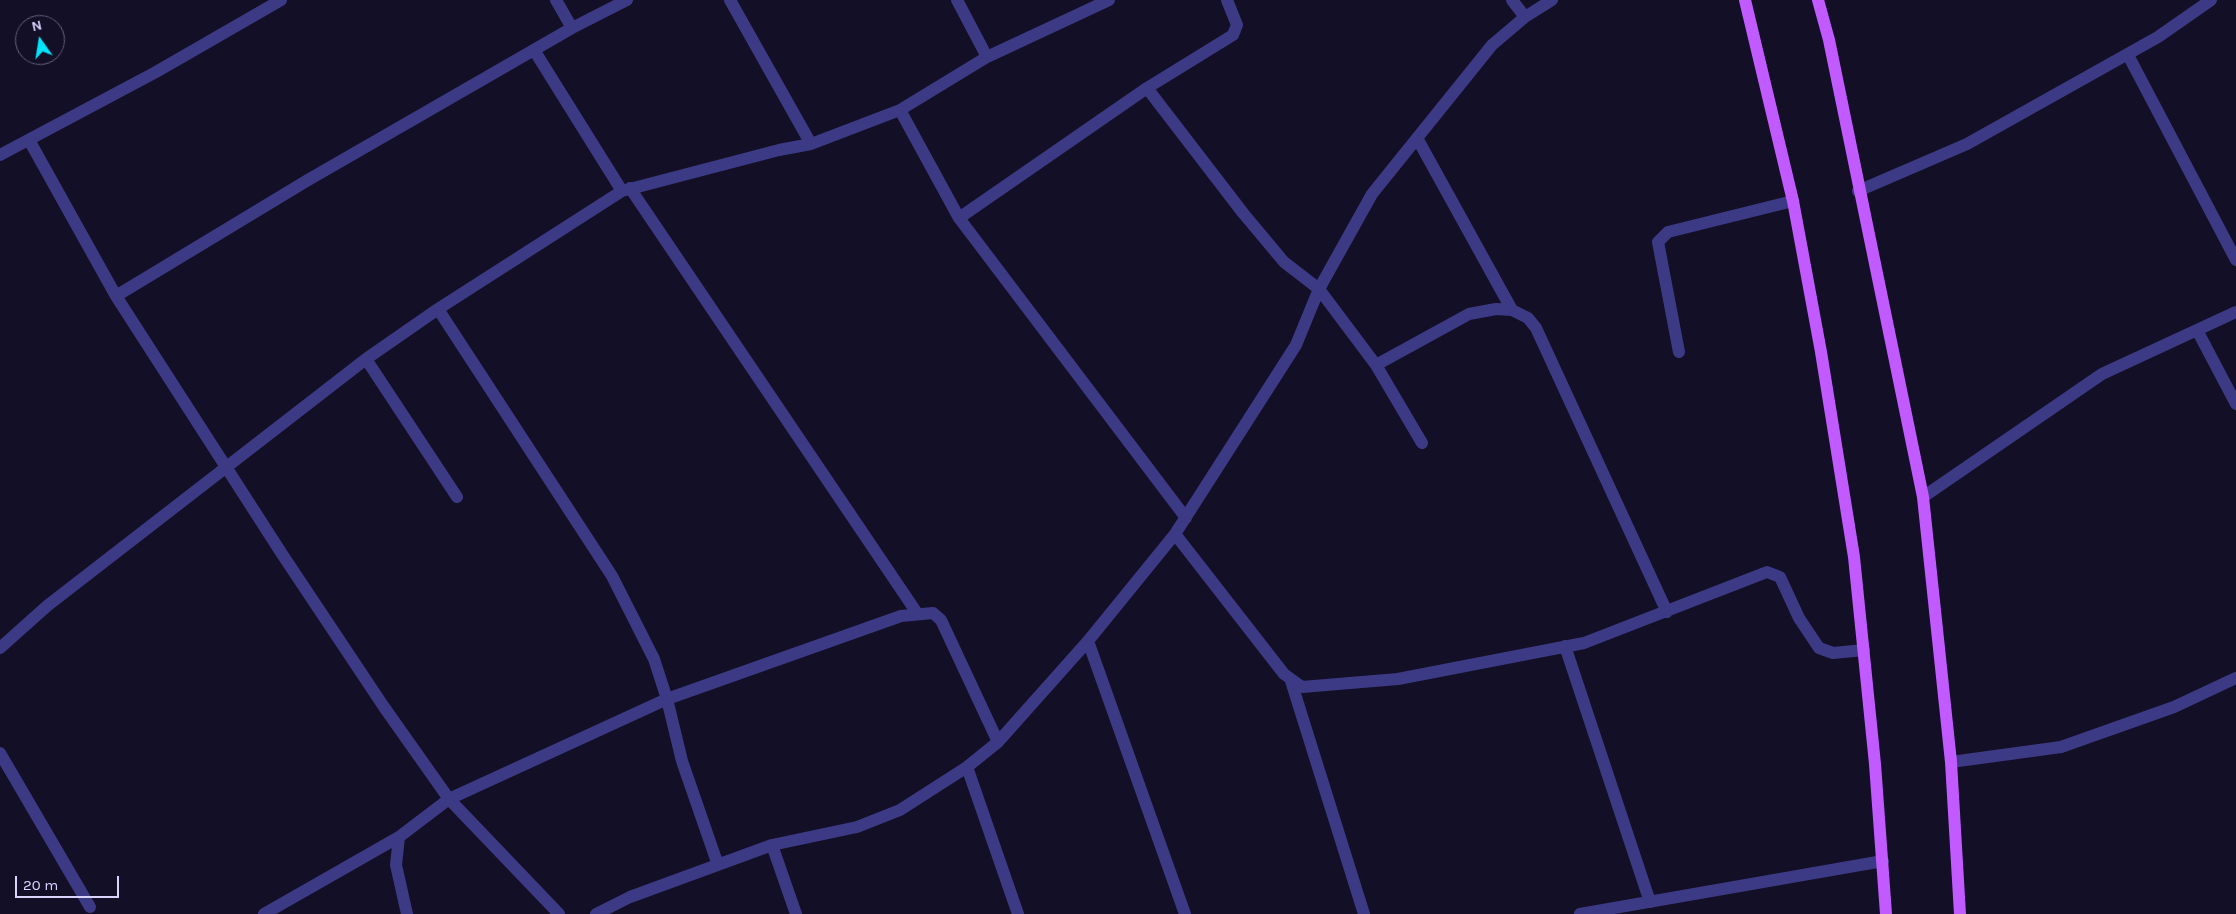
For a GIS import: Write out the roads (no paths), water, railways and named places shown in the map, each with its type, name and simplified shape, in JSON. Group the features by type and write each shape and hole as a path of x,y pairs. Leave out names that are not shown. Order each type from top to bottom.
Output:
{"main road":[{"path":"1745,0 1793,201 1821,352 1854,557 1883,861 1886,914"},
{"path":"1818,0 1829,40 1858,191 1879,278 1922,497 1951,762 1960,914"}],"street":[{"path":"0,155 156,72 281,0"},
{"path":"556,0 572,28"},
{"path":"116,296 308,180 572,28 627,0"},
{"path":"730,0 811,144"},
{"path":"957,0 987,57"},
{"path":"0,648 47,606 366,359 438,309 626,190 779,150 811,144 900,110 987,57 1109,0"},
{"path":"959,218 1147,88 1233,35 1238,25 1226,0"},
{"path":"1512,0 1525,17"},
{"path":"596,914 630,897 772,845 857,827 900,810 967,767 998,742 1088,641 1186,518 1296,346 1319,289 1372,194 1492,45 1525,17 1552,0"},
{"path":"1858,191 1967,144 2158,38 2211,0"},
{"path":"534,50 626,190 916,613"},
{"path":"2128,55 2236,260"},
{"path":"1147,88 1284,262 1319,289 1376,365 1422,444"},
{"path":"900,110 959,218 1186,518"},
{"path":"1417,138 1512,310"},
{"path":"29,140 116,296 225,467 384,707 450,799 559,914"},
{"path":"1679,352 1658,242 1668,232 1793,201"},
{"path":"438,309 612,576 654,659 667,699 682,761 718,865"},
{"path":"1376,365 1469,314 1496,309 1512,310 1528,318 1536,328 1667,612"},
{"path":"1922,497 2102,374 2236,312"},
{"path":"2197,330 2236,404"},
{"path":"366,359 457,497"},
{"path":"1175,534 1291,681 1364,914"},
{"path":"1291,681 1302,687 1398,679 1584,643 1766,572 1780,578 1799,618 1819,648 1833,653 1864,650"},
{"path":"264,914 399,837 450,799 667,699 901,616 916,613 933,613 942,620 998,742"},
{"path":"1088,641 1185,914"},
{"path":"1565,646 1650,902"},
{"path":"1951,762 2061,747 2174,707 2236,678"},
{"path":"0,752 90,906"},
{"path":"967,767 1018,914"},
{"path":"399,837 396,864 407,914"},
{"path":"772,845 796,914"},
{"path":"1580,914 1883,861"}]}
